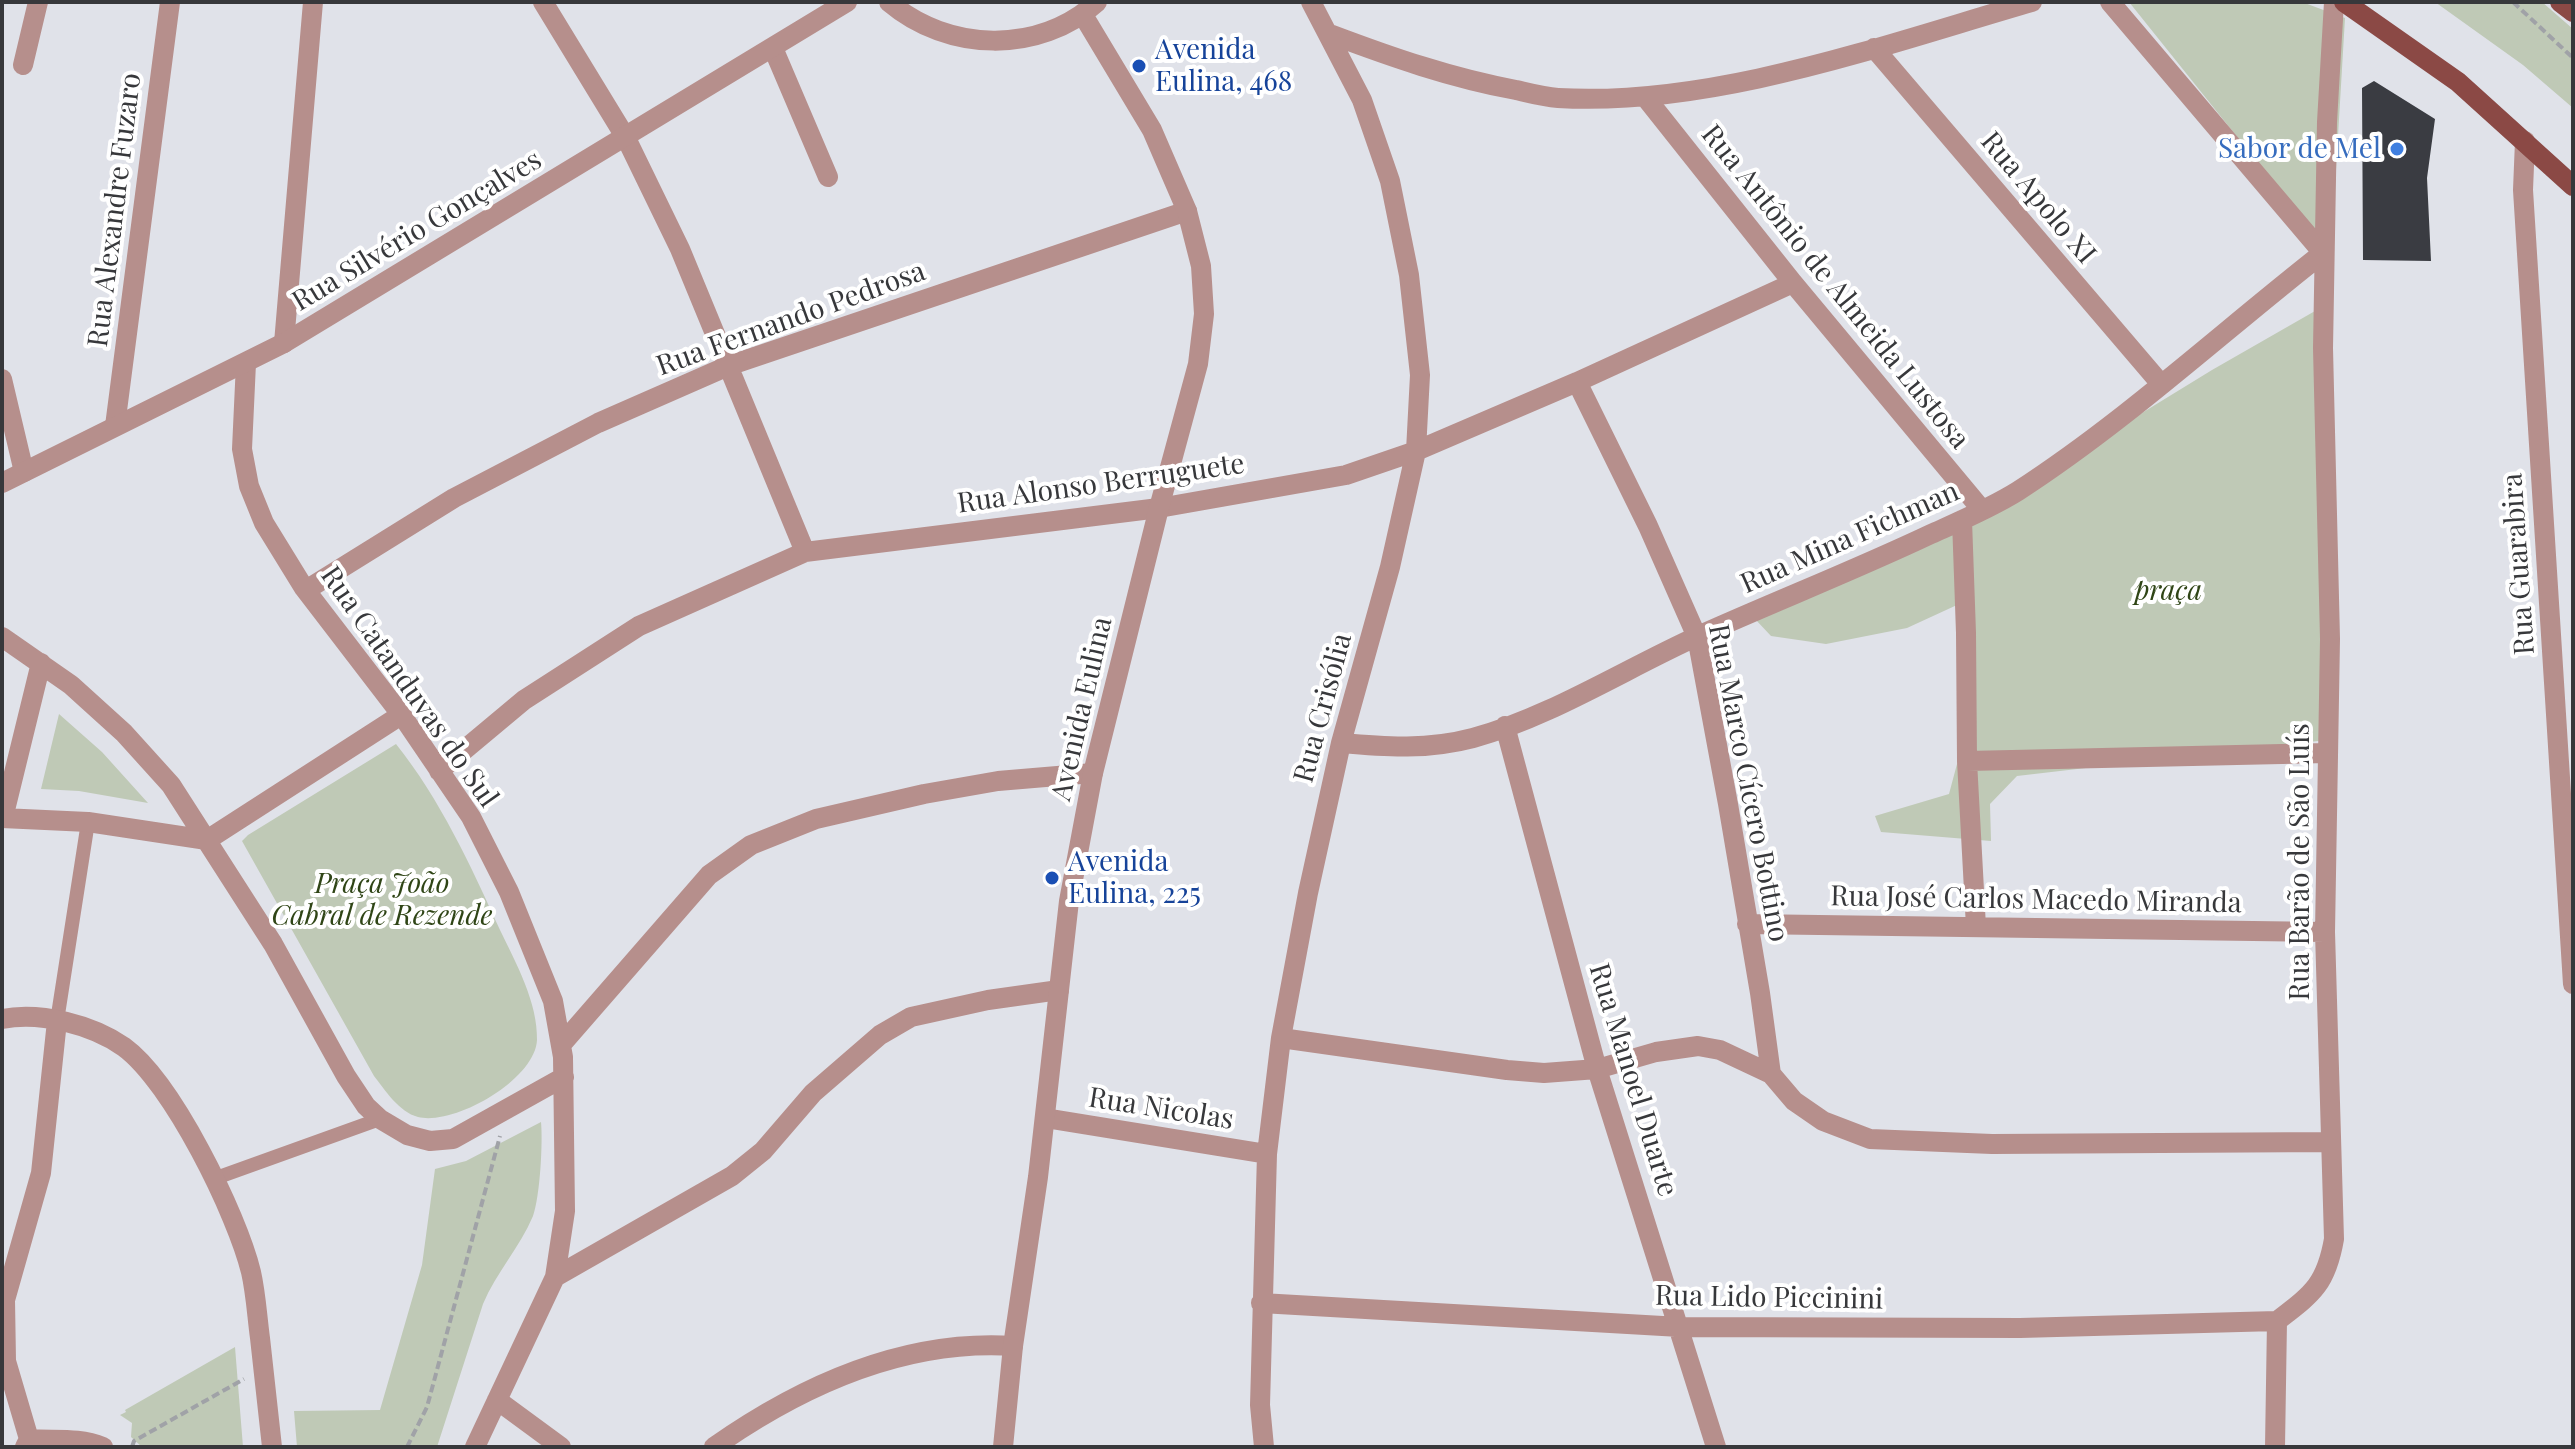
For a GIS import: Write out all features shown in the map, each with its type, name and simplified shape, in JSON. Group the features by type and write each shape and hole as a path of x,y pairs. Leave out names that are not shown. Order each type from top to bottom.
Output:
{"main road":[{"path":"2344,2 2458,82 2573,186"},
{"path":"2560,2 2573,12"}],"street":[{"path":"23,65 38,2"},
{"name":"Rua Alexandre Fuzaro","path":"115,426 170,2"},
{"path":"284,343 313,2"},
{"path":"543,2 626,138 680,249 805,552"},
{"name":"Rua Silvério Gonçalves","path":"2,483 284,343 847,2"},
{"path":"889,2 907,17 949,37 995,43 1041,35 1090,8"},
{"name":"Rua Crisólia","path":"1264,1447 1260,1405 1261,1303 1267,1154 1281,1038 1308,893 1341,743 1390,567 1416,451 1420,375 1407,262 1390,181 1362,100 1311,2"},
{"path":"1330,34 1409,64 1477,83 1555,97 1646,98 1748,80 1874,48 2032,2"},
{"path":"2110,2 2323,253"},
{"name":"Rua Barão de São Luís","path":"2277,1321 2311,1294 2329,1267 2334,1239 2325,932 2330,639 2325,508 2323,253 2334,2"},
{"name":"Avenida Eulina","path":"1003,1447 1069,901 1093,773 1198,364 1204,314 1201,266 1187,211 1152,130 1090,8"},
{"path":"773,48 828,177"},
{"name":"Rua Apolo XI","path":"1874,48 2161,384"},
{"name":"Rua Antônio de Almeida Lustosa","path":"1646,98 1793,283 1982,510"},
{"name":"Rua Guarabira","path":"2525,141 2523,190 2573,984"},
{"name":"Rua Fernando Pedrosa","path":"306,590 454,498 598,423 728,366 1187,211"},
{"name":"Rua Mina Fichman","path":"1341,743 1400,748 1441,745 1475,738 1962,520 2014,494 2057,465 2323,253"},
{"name":"Rua Alonso Berruguete","path":"439,771 524,700 639,626 700,596 805,552 1159,508 1346,475 1416,451 1577,382 1793,283"},
{"name":"Rua Catanduvas do Sul","path":"246,363 242,449 249,486 264,523 306,590 401,715 471,817 509,892 553,1001 564,1077 565,1211 555,1277 475,1447"},
{"path":"2,379 24,472"},
{"name":"Rua Marco Cícero Bottino","path":"1577,382 1648,526 1697,637 1771,1074"},
{"path":"1962,520 1967,761 1976,927"},
{"path":"2,637 71,685 124,733 171,785 273,944 346,1076 366,1106 380,1119 407,1135 430,1141 453,1139 564,1077"},
{"path":"41,663 3,818 88,822 207,840 401,715"},
{"name":"Rua Manoel Duarte","path":"1505,726 1597,1069 1716,1447"},
{"path":"1967,761 2327,753"},
{"path":"561,1045 709,875 751,845 816,819 924,794 998,781 1093,773"},
{"name":"Rua José Carlos Macedo Miranda","path":"1747,924 2325,932"},
{"path":"555,1277 732,1176 763,1151 813,1093 880,1035 911,1017 988,1000 1059,990"},
{"path":"2,1019 21,1017 57,1021 103,1036 123,1047 140,1062 174,1109 216,1178 251,1271 272,1447"},
{"path":"57,1021 41,1173 5,1300 6,1361 27,1443 64,1438 89,1441 103,1447"},
{"path":"1281,1038 1544,1073 1597,1069 1656,1052 1698,1046 1720,1050 1771,1074 1794,1101 1823,1121 1870,1139 1992,1144 2330,1142"},
{"name":"Rua Nicolas","path":"1045,1118 1267,1154"},
{"name":"Rua Lido Piccinini","path":"1261,1303 1680,1327 2020,1328 2277,1321"},
{"path":"2275,1447 2277,1321"},
{"path":"714,1447 752,1420 807,1389 851,1373 907,1356 958,1346 1013,1346"},
{"path":"497,1400 561,1447"}],"lane":[{"path":"57,1021 88,822"},
{"path":"216,1178 380,1119"}],"path":[{"path":"2513,2 2573,58"},
{"path":"407,1447 427,1407 497,1148"},
{"path":"132,1447 134,1441 263,1368"}],"green space":[{"path":"2129,2 2302,2 2345,18 2331,254"},
{"path":"2435,2 2542,2 2573,29 2573,108 2523,65"},
{"name":"praça","path":"2315,311 2335,739 2017,776 1990,804 1991,841 1881,832 1875,816 1949,794 1961,749 1957,605 1907,628 1826,644 1771,636 1755,619 1956,527 2212,370"},
{"path":"59,714 102,752 148,803 79,791 41,789"},
{"name":"Praça João Cabral de Rezende","path":"396,744 427,787 466,858 525,984 536,1026 537,1040 533,1055 508,1084 471,1107 433,1118 418,1117 405,1110 374,1076 242,841"},
{"path":"541,1122 540,1169 533,1216 483,1304 437,1447 297,1447 294,1411 380,1410 422,1265 435,1169 466,1161"},
{"path":"235,1347 243,1447 142,1447 131,1437 132,1423 120,1415 125,1410"}],"building":[{"name":"Sabor de Mel","path":"2374,81 2435,119 2427,178 2431,261 2363,260 2362,88"}],"place":[{"name":"Avenida Eulina, 468","path":"1139,66"},
{"name":"Sabor de Mel","path":"2397,149"},
{"name":"Avenida Eulina, 225","path":"1052,878"}]}
